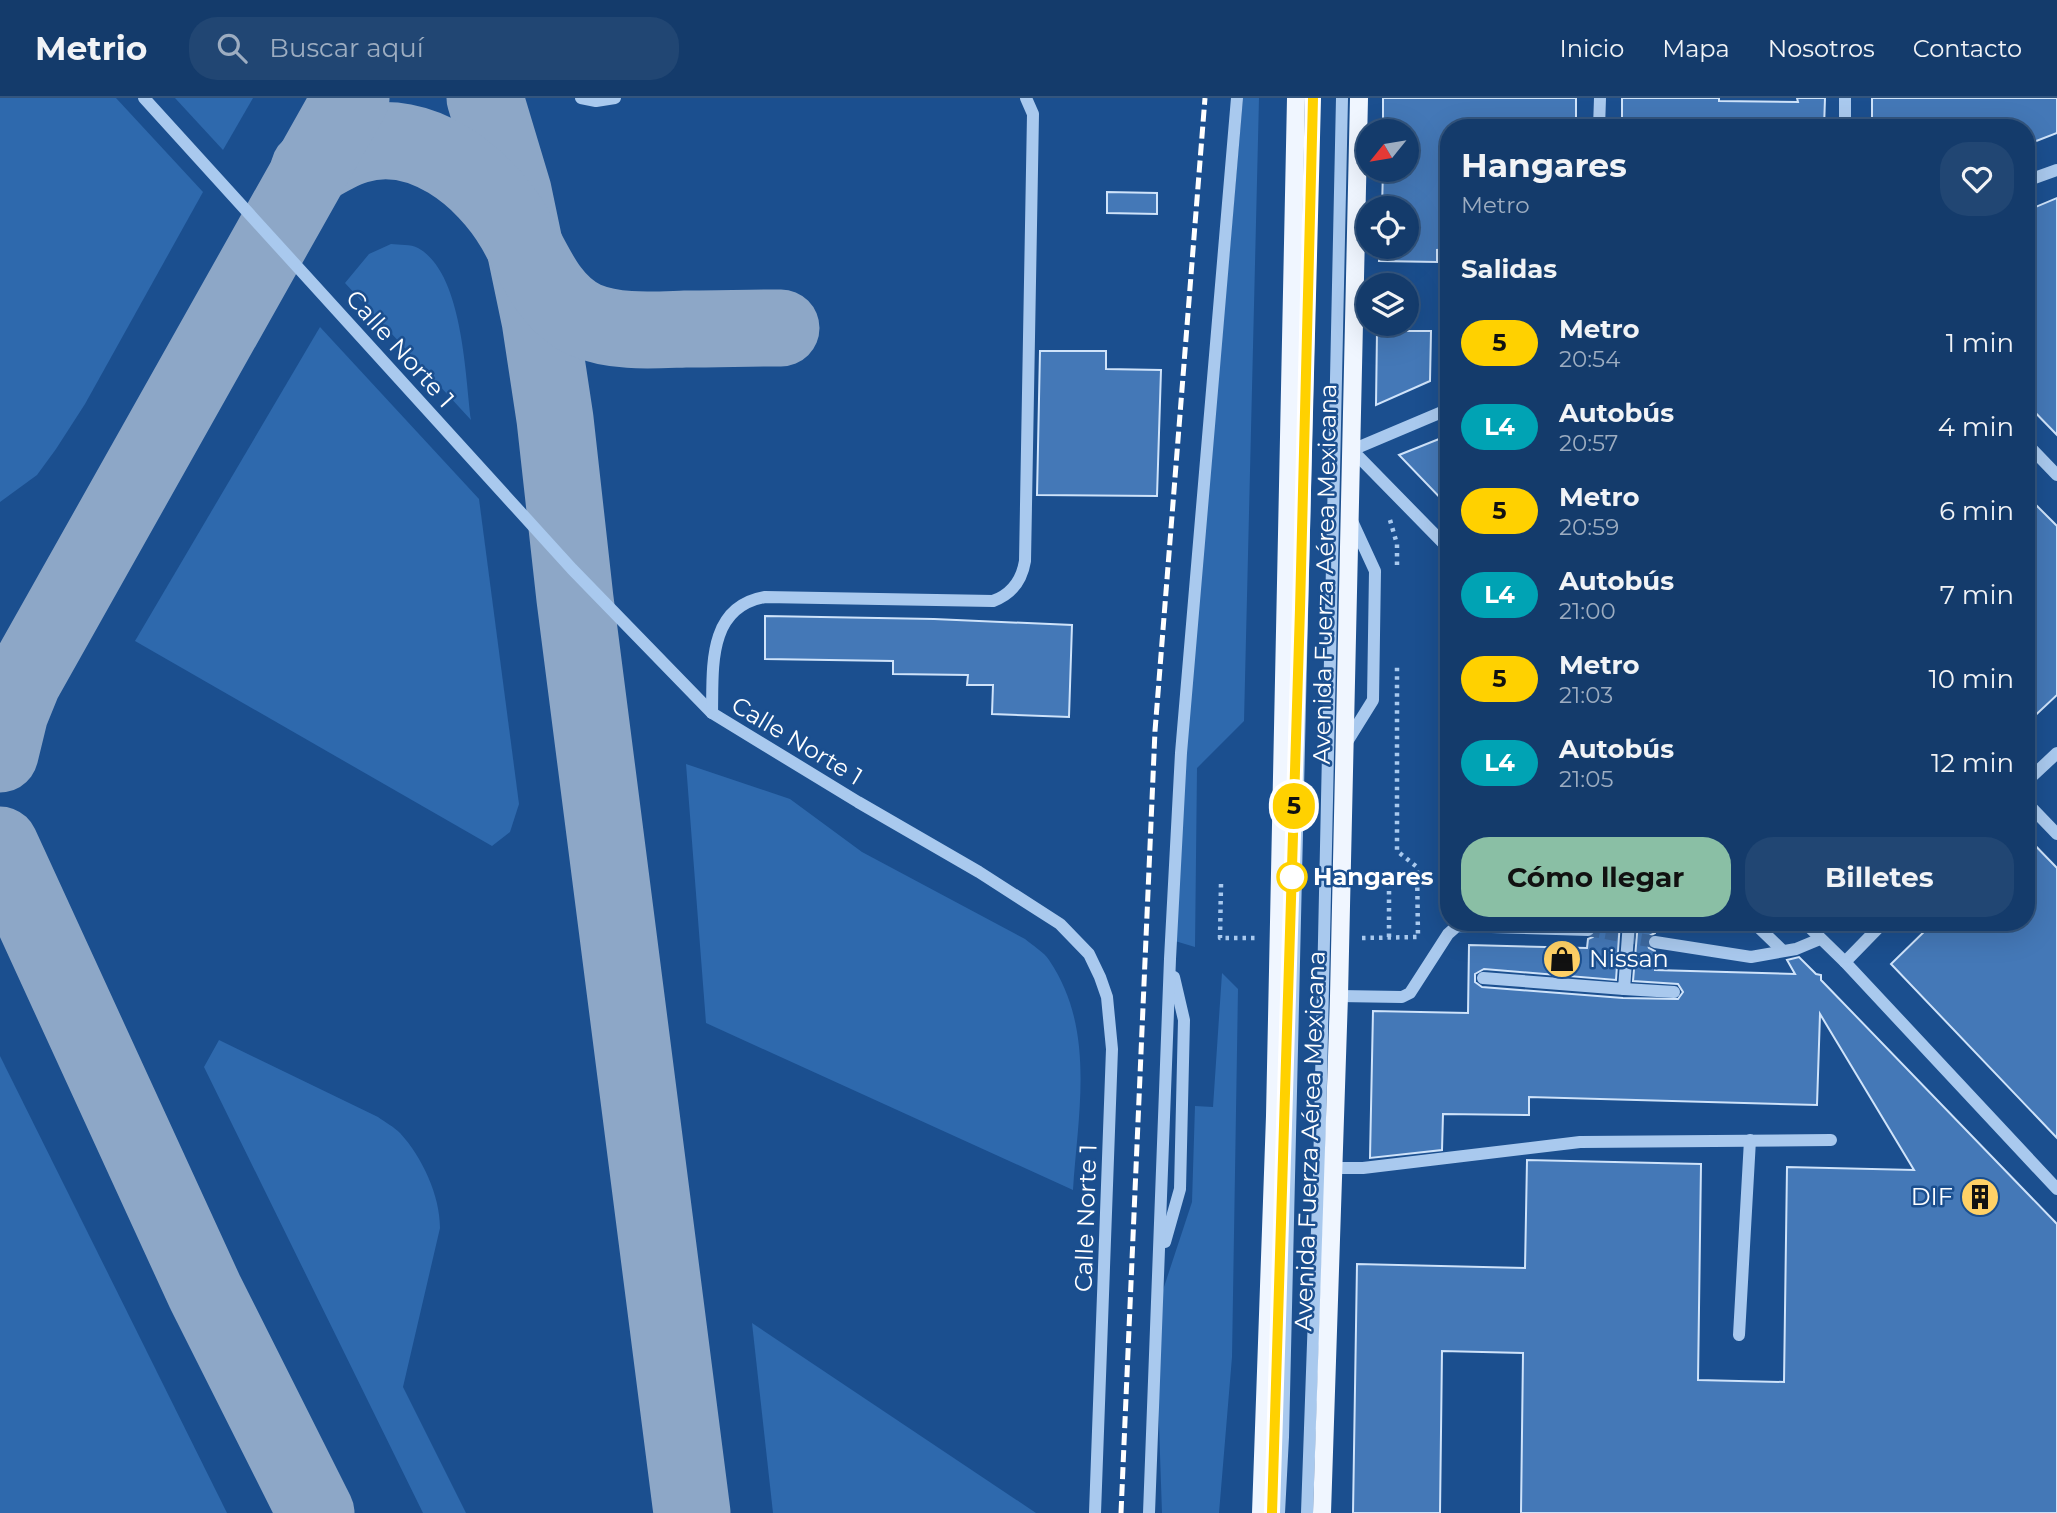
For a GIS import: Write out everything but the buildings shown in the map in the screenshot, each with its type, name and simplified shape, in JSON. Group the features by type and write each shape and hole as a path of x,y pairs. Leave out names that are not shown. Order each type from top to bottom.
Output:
{"main road":[{"name":"Avenida Fuerza Aérea Mexicana","path":"1261,1513 1275,1129 1296,98"},
{"name":"Avenida Fuerza Aérea Mexicana","path":"1322,1513 1335,1168 1359,98"}],"street":[{"name":"Calle Norte 1","path":"144,98 572,569 712,713 979,872 1060,924 1089,954 1107,997 1112,1049 1096,1513"},
{"path":"581,98 596,101 615,98"},
{"path":"712,713 715,654 721,630 729,614 745,602 765,597 993,601 1008,592 1023,574 1026,561 1033,114 1026,98"},
{"path":"1149,1513 1170,959 1182,740 1229,219 1237,98"},
{"path":"1279,1513 1314,98"},
{"path":"1307,1513 1320,1160 1342,98"},
{"path":"1599,119 1600,98"},
{"path":"1845,119 1846,98"},
{"path":"2035,178 2057,170"},
{"path":"1440,413 1352,450 1440,540"},
{"path":"2035,452 2057,475"},
{"path":"1345,745 1373,700 1375,570 1351,520"},
{"path":"2035,774 2057,753"},
{"path":"2035,811 2057,834"},
{"path":"1339,996 1402,997 1410,993 1451,931"},
{"path":"1624,989 1628,931"},
{"path":"1762,931 1783,951"},
{"path":"1812,931 1845,962 2057,1189"},
{"path":"1845,962 1875,931"},
{"path":"1655,942 1751,957 1783,951 1820,939"},
{"path":"1483,978 1674,992"},
{"path":"1739,1335 1750,1140"},
{"path":"1335,1168 1363,1168 1580,1142 1831,1140"}],"path":[{"path":"1378,475 1396,544 1396,572"},
{"path":"1389,885 1389,937 1418,937 1417,867 1397,851 1396,656"},
{"path":"1221,884 1220,938 1279,938"}],"shaded area":[{"path":"0,98 116,98 203,192 85,404 56,449 37,475 0,502"},
{"path":"175,98 253,98 223,150"},
{"path":"1243,98 1259,98 1244,721 1197,768 1195,947 1175,941 1185,753"},
{"path":"391,244 418,248 433,261 444,279 459,326 471,420 345,283 369,254"},
{"path":"320,327 479,499 519,804 510,832 492,846 135,641"},
{"path":"686,764 790,799 862,852 1025,939 1047,957 1064,986 1079,1043 1080,1101 1073,1190 706,1023"},
{"path":"1222,973 1238,989 1232,1357 1219,1513 1162,1513 1158,1396 1163,1290 1192,1202 1195,1106 1213,1107"},
{"path":"219,1040 378,1117 400,1133 416,1153 433,1190 440,1228 403,1387 466,1513 423,1513 204,1067"},
{"path":"0,1056 227,1513 0,1513"},
{"path":"752,1323 1036,1513 773,1513"}],"taxiway":[{"path":"0,754 10,713 23,681 351,98"},
{"path":"485,98 513,191 540,320 555,419 575,599 692,1513"},
{"path":"309,169 332,155 357,145 381,141 404,142 427,149 448,160 487,191 515,229 552,292 572,313 585,320 609,327 635,330 781,328"},
{"path":"0,845 205,1292 316,1513"}],"tunnel":[{"path":"1594,931 1655,942"}],"railway":[{"path":"1121,1513 1155,731 1205,98"}],"metro line":[{"name":"5","path":"1272,1513 1313,98"}],"place":[{"name":"Hangares","path":"1292,877"},
{"name":"Nissan","path":"1562,959"},
{"name":"DIF","path":"1980,1197"}]}
